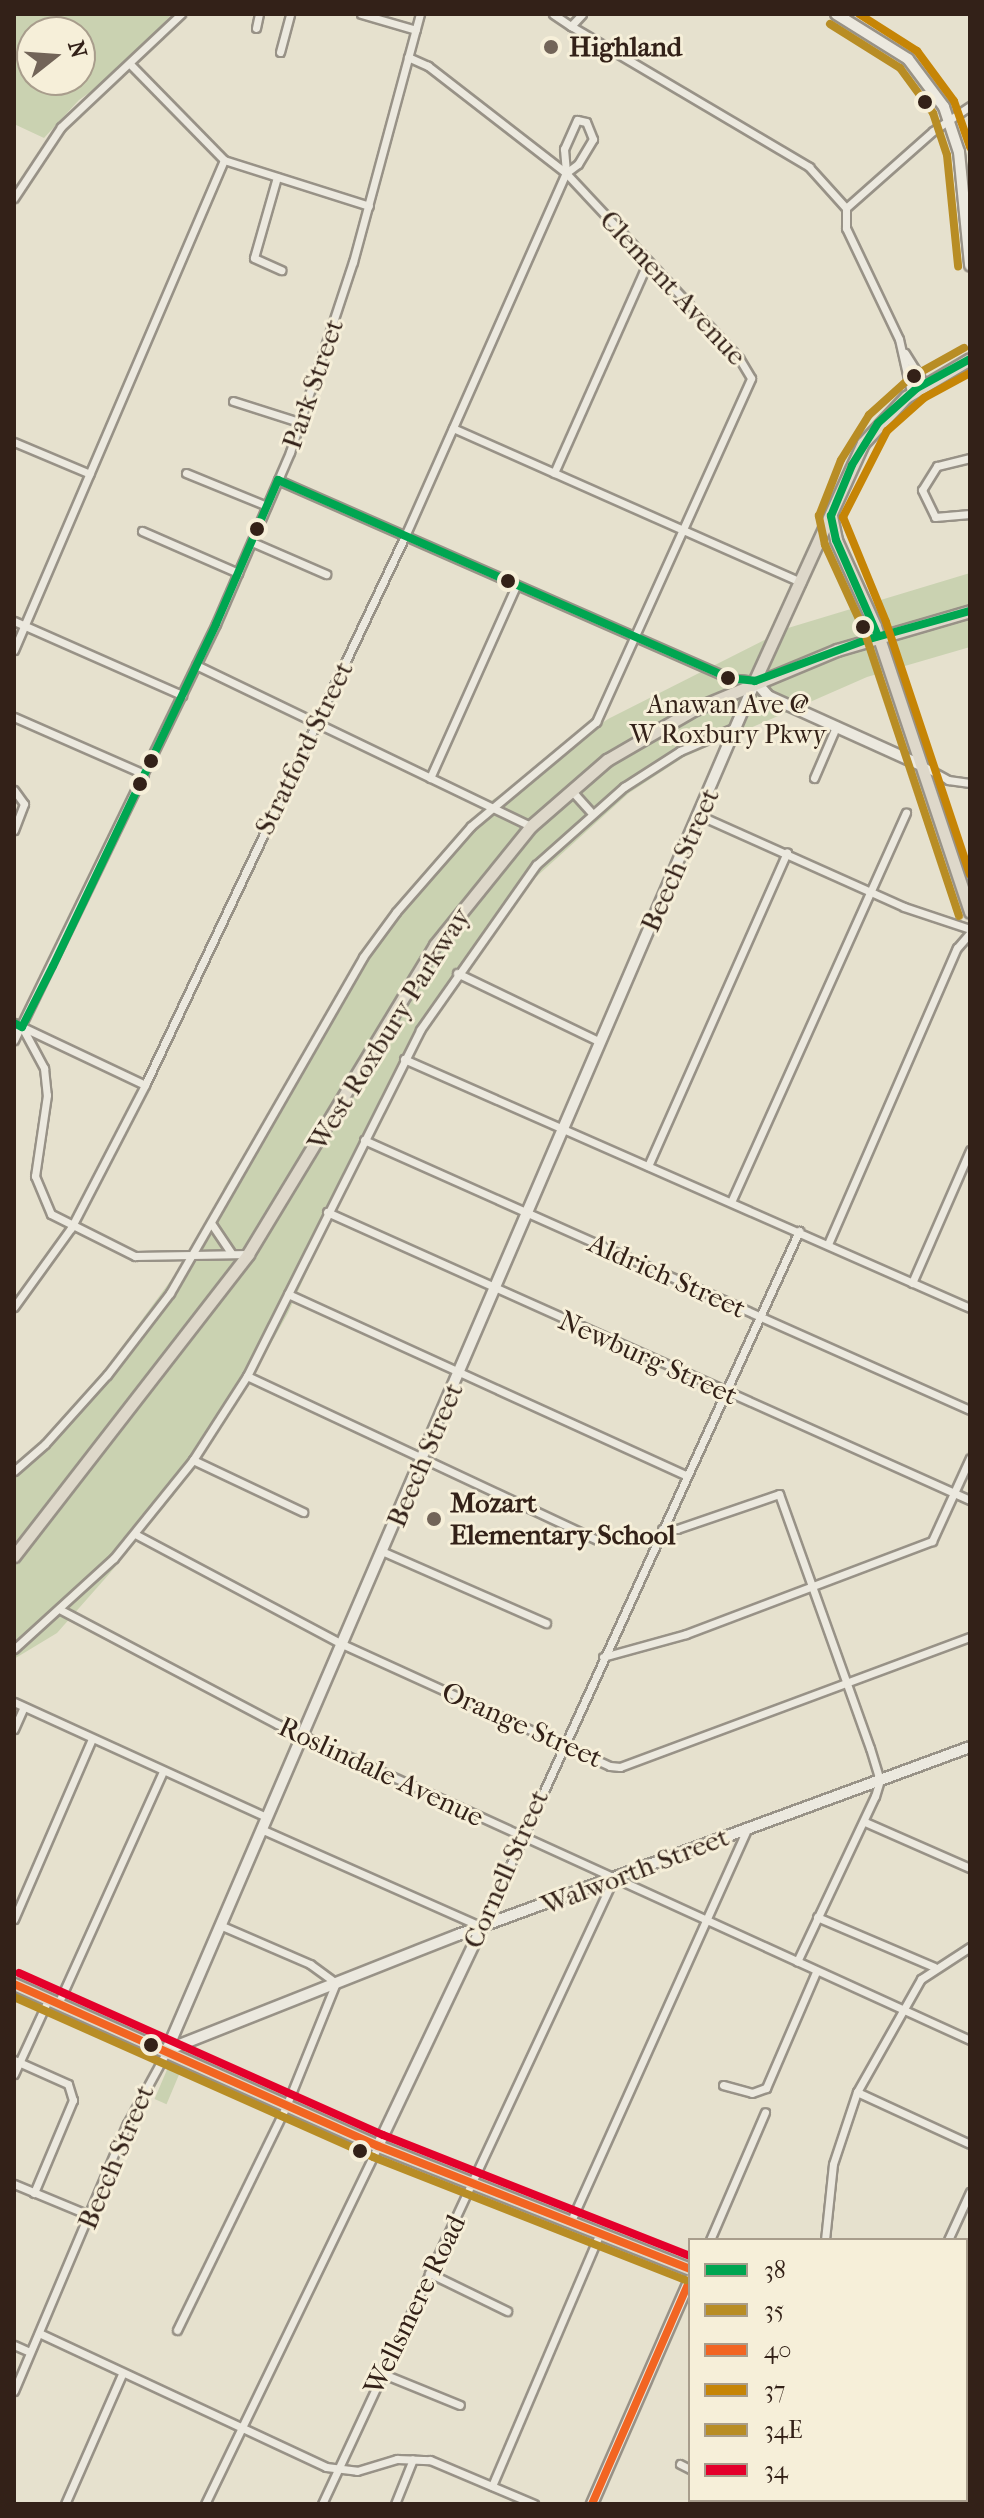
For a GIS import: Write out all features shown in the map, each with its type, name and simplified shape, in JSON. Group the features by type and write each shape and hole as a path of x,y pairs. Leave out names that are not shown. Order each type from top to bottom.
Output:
{"main road":[{"name":"Beech Street","path":"755,681 863,443 911,392 970,359"},
{"path":"831,516 836,540 878,636 968,897 970,912"},
{"name":"West Roxbury Parkway","path":"14,1556 248,1254 435,945 531,826 570,789 640,738 755,681 878,636 965,612"},
{"path":"14,1984 378,2146 688,2268"}],"street":[{"path":"14,198 41,149 181,14"},
{"path":"256,28 259,14"},
{"path":"280,52 290,14"},
{"path":"361,14 416,30"},
{"name":"Park Street","path":"14,1040 18,1025 182,695 302,423 369,206 420,14"},
{"path":"553,14 809,167 846,208 849,236 902,348 924,384"},
{"path":"571,26 582,14"},
{"path":"836,14 908,59 928,80 949,119 960,157 970,265"},
{"name":"Clement Avenue","path":"408,57 428,66 566,173 750,370 683,531 596,722"},
{"path":"131,65 224,160 369,206"},
{"path":"846,208 949,119 970,106"},
{"name":"Stratford Street","path":"14,1307 71,1228 145,1085 405,536 566,173 564,149 577,120 586,122 593,139 578,164 566,173"},
{"path":"14,650 224,160"},
{"path":"277,177 254,258 281,270"},
{"path":"554,473 648,262"},
{"path":"902,348 911,392"},
{"path":"233,401 302,423"},
{"path":"453,428 801,582"},
{"path":"14,442 90,474"},
{"path":"970,458 937,466 922,490 935,517 970,514"},
{"path":"186,473 267,506"},
{"path":"278,480 728,678 755,681 768,696 948,780 970,783"},
{"path":"142,531 238,573"},
{"path":"252,542 326,574"},
{"path":"430,778 516,586"},
{"path":"14,621 182,695"},
{"path":"196,665 531,826"},
{"name":"Beech Street","path":"14,2391 127,2124 167,2050 301,1735 424,1460 598,1041 701,816 755,681"},
{"path":"14,717 144,774"},
{"name":"West Roxbury Parkway","path":"14,1471 66,1421 152,1316 193,1255 363,957 431,870 490,808 596,722"},
{"name":"West Roxbury Parkway","path":"14,1649 61,1610 135,1534 193,1460 247,1376 404,1059 457,973 536,865 591,812 680,751 738,727"},
{"path":"814,778 836,727"},
{"path":"570,789 591,812"},
{"path":"14,790 24,804 14,830"},
{"path":"731,1202 906,812"},
{"path":"701,816 954,928 970,931 957,948 828,1244"},
{"path":"648,1166 787,852"},
{"path":"457,973 598,1041"},
{"path":"18,1025 145,1085"},
{"path":"18,1025 44,1068 47,1095 35,1159 38,1193 51,1214 71,1228 135,1256 248,1254"},
{"path":"404,1059 970,1308"},
{"name":"Aldrich Street","path":"364,1140 970,1410"},
{"path":"912,1283 970,1150"},
{"name":"Newburg Street","path":"327,1212 725,1393 970,1500"},
{"path":"211,1223 232,1254"},
{"name":"Cornell Street","path":"205,2504 482,1927 685,1475 799,1231"},
{"path":"288,1294 685,1475"},
{"path":"247,1376 597,1540"},
{"path":"603,1657 632,1653 932,1541 970,1458"},
{"path":"193,1460 303,1512"},
{"path":"662,1529 677,1529 779,1494 880,1780 865,1822 797,1962"},
{"name":"Orange Street","path":"135,1534 342,1644 620,1767 970,1637"},
{"path":"384,1552 546,1623"},
{"name":"Roslindale Avenue","path":"61,1610 301,1735 705,1922 970,2040"},
{"path":"14,1702 266,1817"},
{"path":"14,1729 24,1707"},
{"path":"14,1919 92,1739"},
{"name":"Walworth Street","path":"167,2050 482,1927 970,1747"},
{"path":"14,2074 17,2061 53,2002 163,1771"},
{"path":"865,1822 970,1868"},
{"path":"571,2221 747,1828"},
{"path":"261,1829 482,1927"},
{"name":"Wellsmere Road","path":"322,2504 381,2373 474,2184 613,1880"},
{"path":"817,1917 934,1967"},
{"path":"177,2330 287,2104 336,1983 310,1964 220,1925"},
{"path":"825,2238 833,2164 857,2092 903,2010 934,1967 970,1947"},
{"path":"723,2085 752,2093 766,2088 816,1972"},
{"path":"17,2061 68,2084 73,2100 34,2193"},
{"path":"857,2092 970,2144"},
{"path":"711,2238 765,2112"},
{"path":"14,2184 89,2215"},
{"path":"949,2238 970,2192"},
{"path":"492,2486 600,2233"},
{"path":"429,2273 507,2311"},
{"path":"592,2504 688,2285"},
{"path":"39,2333 242,2429 337,2469 357,2471 413,2459 441,2463 534,2504"},
{"path":"14,2345 30,2352"},
{"path":"381,2373 460,2405"},
{"path":"65,2504 122,2374"},
{"path":"395,2504 413,2459"},
{"path":"680,2464 688,2468"}],"green space":[{"path":"14,14 172,14 116,74 96,88 96,16 16,16 16,96 85,96 44,138 14,124"},
{"path":"970,573 970,647 867,677 684,757 629,793 526,886 415,1047 371,1131 288,1313 243,1393 174,1495 110,1573 57,1633 14,1659 14,1467 63,1427 210,1227 224,1187 387,921 417,882 479,821 491,801 608,719 788,628"},
{"path":"169,2065 181,2070 167,2104 155,2099"}],"transit line":[{"name":"37","path":"859,14 917,51 954,101 970,147"},
{"name":"35","path":"830,24 900,68 933,113 947,155 958,266"},
{"name":"35","path":"959,916 864,630 825,545 819,516 841,460 869,415 910,378 964,348"},
{"name":"38","path":"878,636 836,540 831,516 852,465 878,423 917,388 970,359"},
{"name":"37","path":"970,373 924,398 887,431 843,517 886,622 970,874"},
{"name":"38","path":"14,1023 22,1027 53,966 216,624 278,480 728,678 755,681 866,640 970,611"},
{"name":"34","path":"19,1973 383,2135 688,2255"},
{"name":"40","path":"14,1984 378,2146 688,2268"},
{"name":"34E","path":"14,1997 373,2157 686,2280"},
{"name":"40","path":"592,2504 688,2285"}],"place":[{"name":"Highland","path":"551,47"},
{"name":"Anawan Ave @ W Roxbury Pkwy","path":"728,678"},
{"name":"Mozart Elementary School","path":"434,1519"}]}
